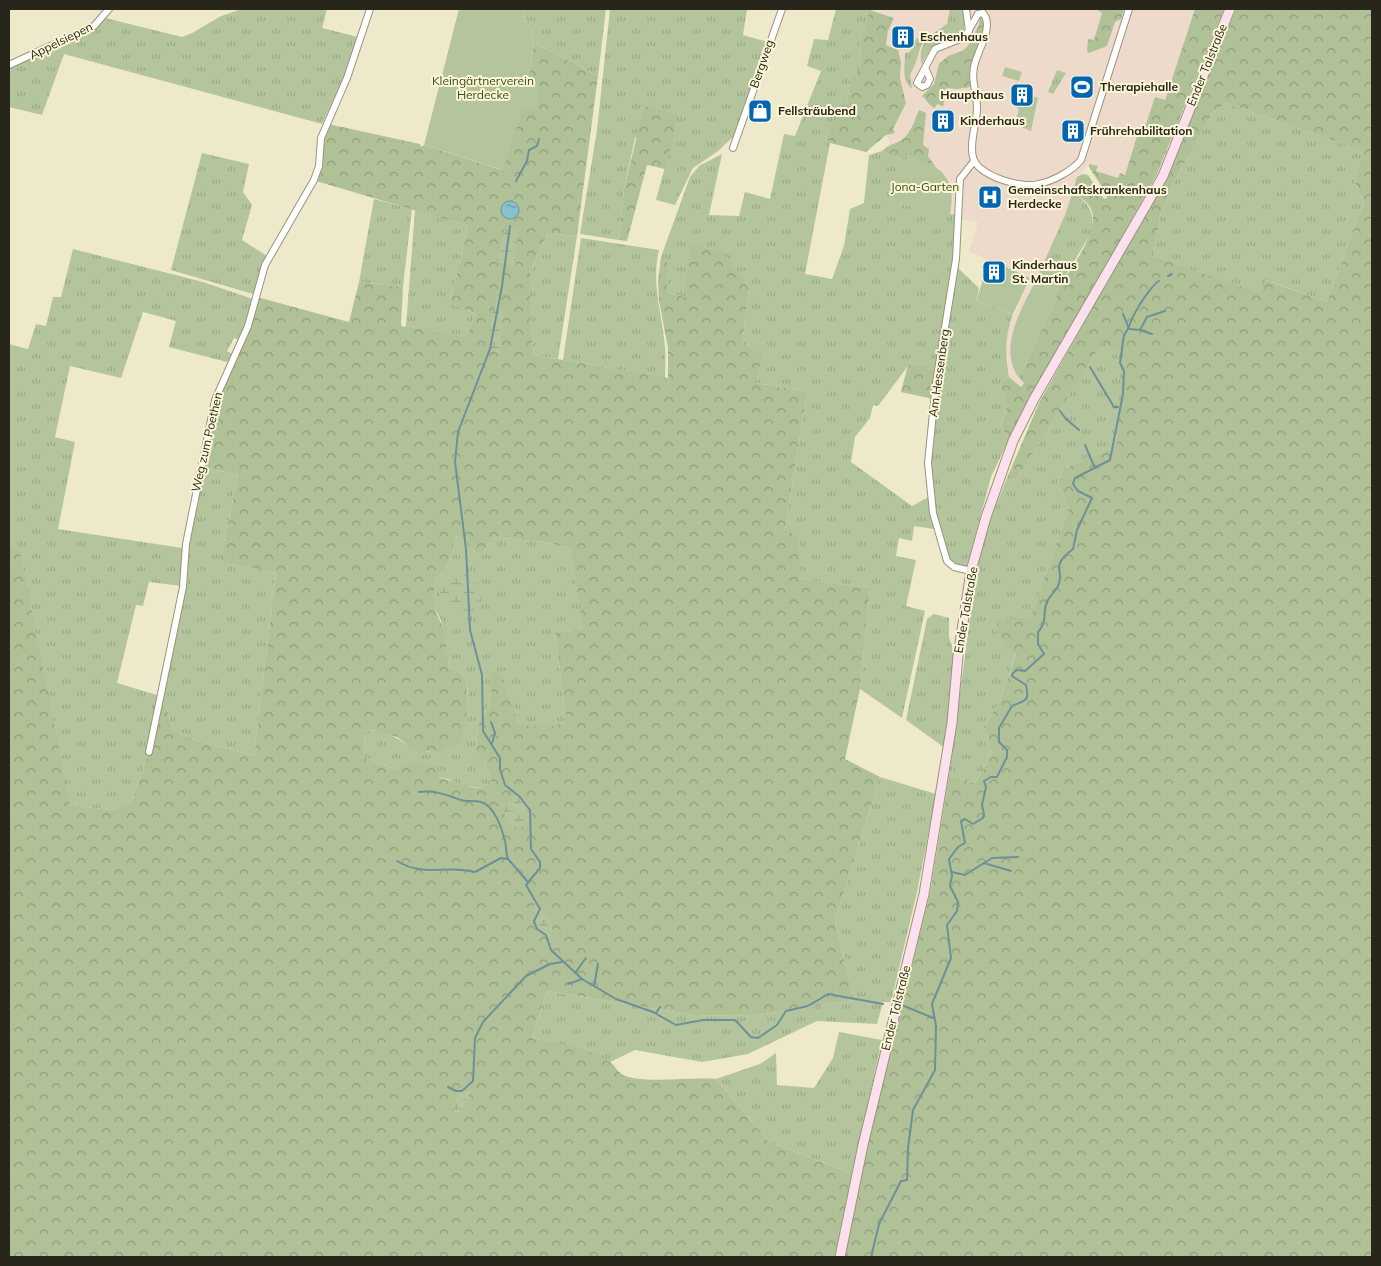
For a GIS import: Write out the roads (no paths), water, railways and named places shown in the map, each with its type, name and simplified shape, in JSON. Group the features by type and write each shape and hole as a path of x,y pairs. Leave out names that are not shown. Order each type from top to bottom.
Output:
{"main road":[{"name":"Ender Talstraße","path":"840,1257 863,1145 924,894 952,723 958,656 971,571 998,480 1034,399 1163,176 1230,9"}],"street":[{"name":"Appelsiepen","path":"9,65 94,26 109,9"},
{"name":"Weg zum Poethen","path":"149,752 183,587 186,544 215,400 248,326 265,265 314,180 319,166 321,138 347,78 370,9"},
{"name":"Bergweg","path":"733,148 782,9"},
{"path":"966,9 969,31"},
{"path":"926,70 935,49 962,38 969,31 978,14 984,13 988,25 974,64 972,81 977,108 972,154 974,161 985,172 1001,179 1027,186 1044,182 1075,167 1081,160 1129,9"},
{"name":"Am Hessenberg","path":"971,571 954,567 947,560 932,513 928,463 936,383 956,259 960,179 974,161"}],"water":[{"path":"510,201 516,204 519,210 516,216 510,219 504,216 501,210 504,204"}],"waterway":[{"path":"516,181 527,161 529,150 537,146 539,139"},
{"path":"510,226 502,286 490,349 458,432 455,462 466,549 470,630 482,675 483,731 500,758 500,769 505,785 520,797 530,810 531,849 540,862 540,868 526,885 540,909 534,921 537,929 546,935 551,950 582,979 616,999 653,1012 676,1025 703,1020 735,1020 751,1037 758,1038 777,1025 786,1011 808,1006 828,994 883,1004"},
{"path":"1168,276 1172,274"},
{"path":"871,1257 879,1224 901,1181 907,1180 908,1148 913,1110 935,1070 936,1026 932,1004 951,958 947,925 957,911 958,902 950,886 952,876 949,859 958,847 965,843 961,821 965,819 973,824 983,818 982,805 986,787 984,781 991,777 997,777 1007,757 1007,750 999,742 999,728 1012,706 1027,698 1026,685 1012,676 1017,670 1025,671 1044,654 1038,644 1038,632 1043,625 1048,600 1060,581 1059,565 1073,549 1077,530 1092,498 1078,491 1073,484 1075,478 1110,460 1123,394 1124,371 1120,363 1124,335 1143,300 1159,281"},
{"path":"1123,314 1129,329 1140,330 1147,317 1165,311"},
{"path":"1140,330 1152,334"},
{"path":"1090,367 1114,407 1118,407"},
{"path":"1060,411 1079,430"},
{"path":"1085,445 1095,468"},
{"path":"491,722 495,733 492,743"},
{"path":"419,792 436,792 463,801 478,801 486,804 494,812 500,824 506,843 508,859"},
{"path":"952,872 965,875 992,858 1018,857"},
{"path":"397,861 417,869 455,869 475,872 501,858 508,859 528,882"},
{"path":"984,863 1011,871"},
{"path":"575,973 586,958"},
{"path":"448,1087 456,1091 462,1091 473,1081 475,1038 483,1022 526,976 550,964 562,962"},
{"path":"594,986 598,964"},
{"path":"568,984 582,979"},
{"path":"904,1006 933,1018"},
{"path":"656,1013 660,1007"}],"place":[{"name":"Eschenhaus","path":"903,37"},
{"name":"Therapiehalle","path":"1082,87"},
{"name":"Haupthaus","path":"1022,95"},
{"name":"Fellsträubend","path":"760,111"},
{"name":"Kinderhaus","path":"943,121"},
{"name":"Frührehabilitation","path":"1073,131"},
{"name":"Gemeinschaftskrankenhaus Herdecke","path":"990,197"},
{"name":"Kinderhaus St. Martin","path":"994,272"}],"park label":[{"name":"Kleingärtnerverein Herdecke","path":"483,88"},
{"name":"Jona-Garten","path":"925,187"}]}
